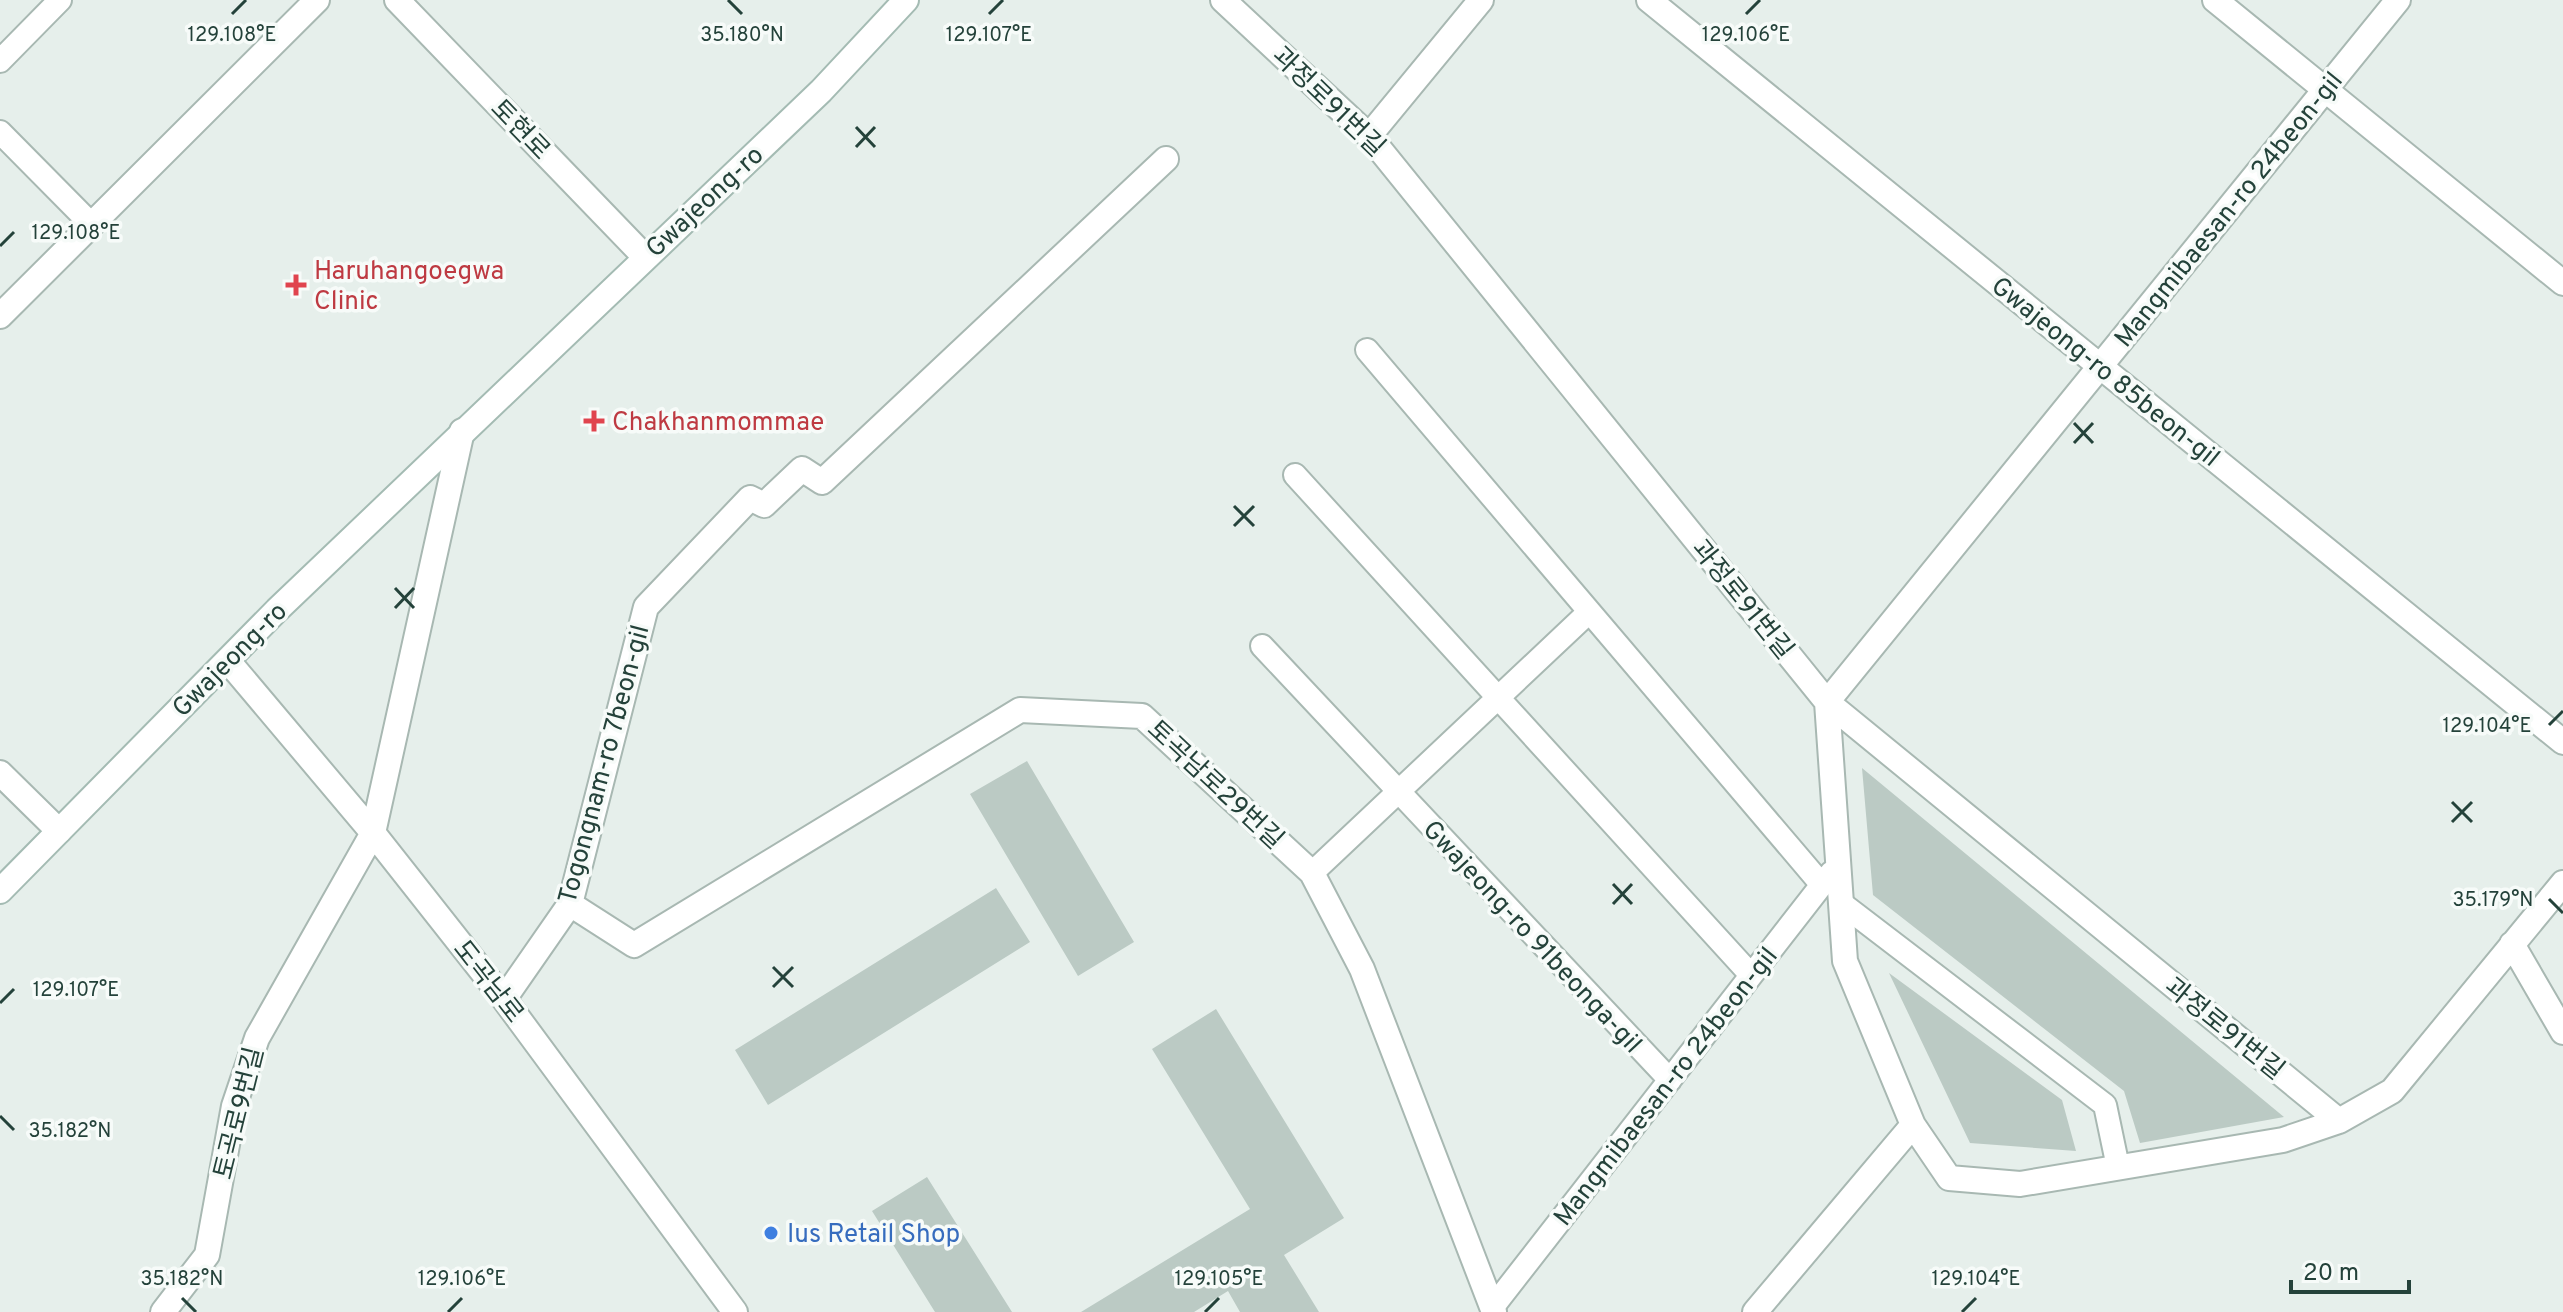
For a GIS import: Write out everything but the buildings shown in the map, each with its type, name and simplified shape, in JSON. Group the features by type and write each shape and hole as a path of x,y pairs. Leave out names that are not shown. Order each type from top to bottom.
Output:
{"street":[{"path":"0,316 317,0"},
{"name":"토현로","path":"397,0 645,257"},
{"name":"Gwajeong-ro","path":"0,891 462,431 821,91 906,0"},
{"name":"과정로91번길","path":"1223,0 1369,136 1827,702 2339,1121"},
{"path":"1369,136 1481,0"},
{"name":"Gwajeong-ro 85beon-gil","path":"1649,0 2563,742"},
{"path":"2215,0 2563,283"},
{"name":"Mangmibaesan-ro 24beon-gil","path":"1827,702 2398,0"},
{"name":"Togongnam-ro 7beon-gil","path":"504,999 570,904 646,607 750,498 764,505 802,469 822,482 1166,159"},
{"path":"373,833 462,431"},
{"name":"도곡남로","path":"228,661 373,833 504,999 735,1312"},
{"path":"1827,702 1845,961 1913,1125 1949,1178 2020,1184 2283,1140 2339,1121 2392,1091 2563,883"},
{"name":"토곡남로29번길","path":"570,904 634,945 1020,710 1142,716 1312,873 1362,969 1493,1310"},
{"path":"0,773 59,831"},
{"name":"토곡로9번길","path":"163,1312 207,1255 234,1106 257,1038 373,833"},
{"path":"2512,944 2563,1032"},
{"path":"1755,1312 1913,1125"}],"lane":[{"path":"0,61 60,0"},
{"path":"0,132 92,225"},
{"path":"1367,350 1822,885"},
{"path":"1295,475 1751,975"},
{"path":"1312,873 1589,612"},
{"name":"Gwajeong-ro 91beonga-gil","path":"1262,646 1670,1080"},
{"name":"Mangmibaesan-ro 24beon-gil","path":"1493,1310 1838,864"},
{"path":"1841,903 2105,1105 2118,1167"}],"place":[{"name":"Haruhangoegwa Clinic","path":"296,285"},
{"name":"Chakhanmommae","path":"594,421"},
{"name":"Ius Retail Shop","path":"771,1233"}]}
